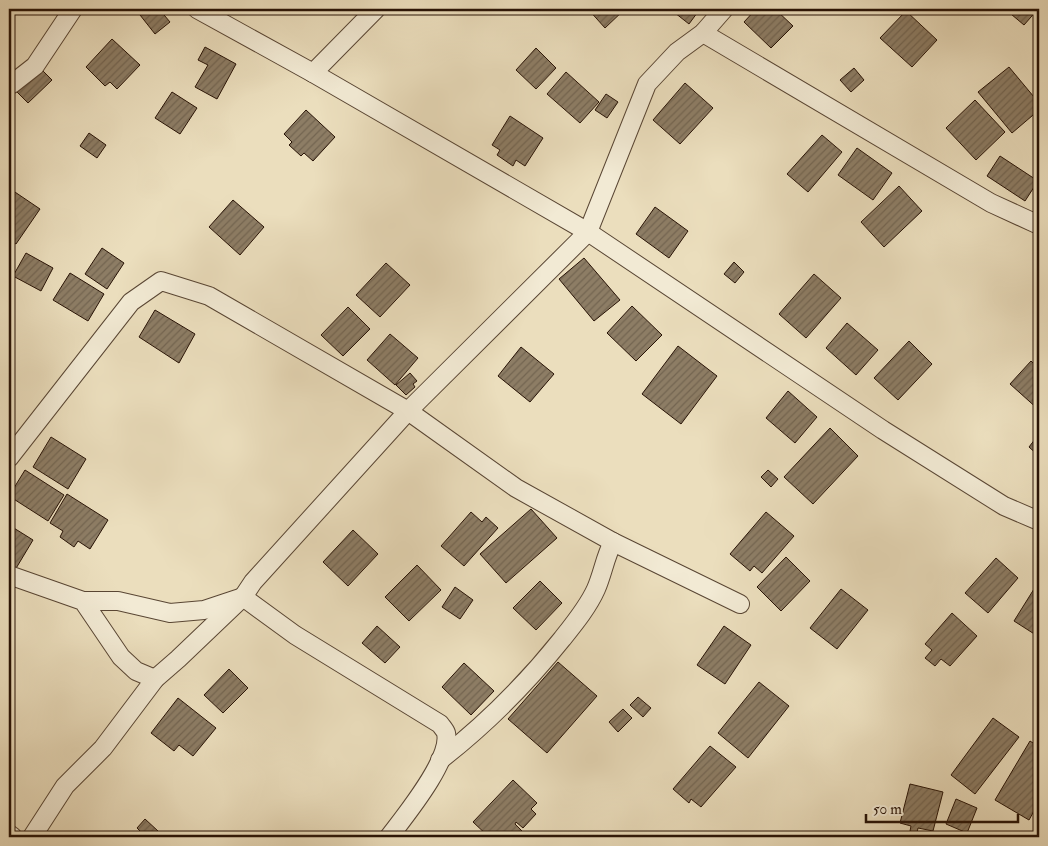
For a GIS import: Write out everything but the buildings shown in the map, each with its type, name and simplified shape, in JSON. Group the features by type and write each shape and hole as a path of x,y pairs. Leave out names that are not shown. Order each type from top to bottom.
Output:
{"street":[{"path":"10,85 35,66 73,9"},
{"path":"197,9 313,72 588,232 883,430 1004,506 1039,521"},
{"path":"313,72 376,9"},
{"path":"32,837 65,786 103,748 155,679 243,597 253,582 408,411 588,232 647,84 677,52 703,34 724,9"},
{"path":"703,34 991,202 1039,225"},
{"path":"9,458 131,302 161,281 209,296 408,411 516,488 613,542 740,604"},
{"path":"440,761 480,727 544,662 576,621 596,589 605,557 613,542"},
{"path":"9,575 82,601 118,601 170,613 204,610 243,597"},
{"path":"243,597 295,634 440,724 446,732 446,743 440,761 422,794 389,837"},
{"path":"82,601 121,657 136,670 155,679"},
{"path":"9,834 14,837"}]}
